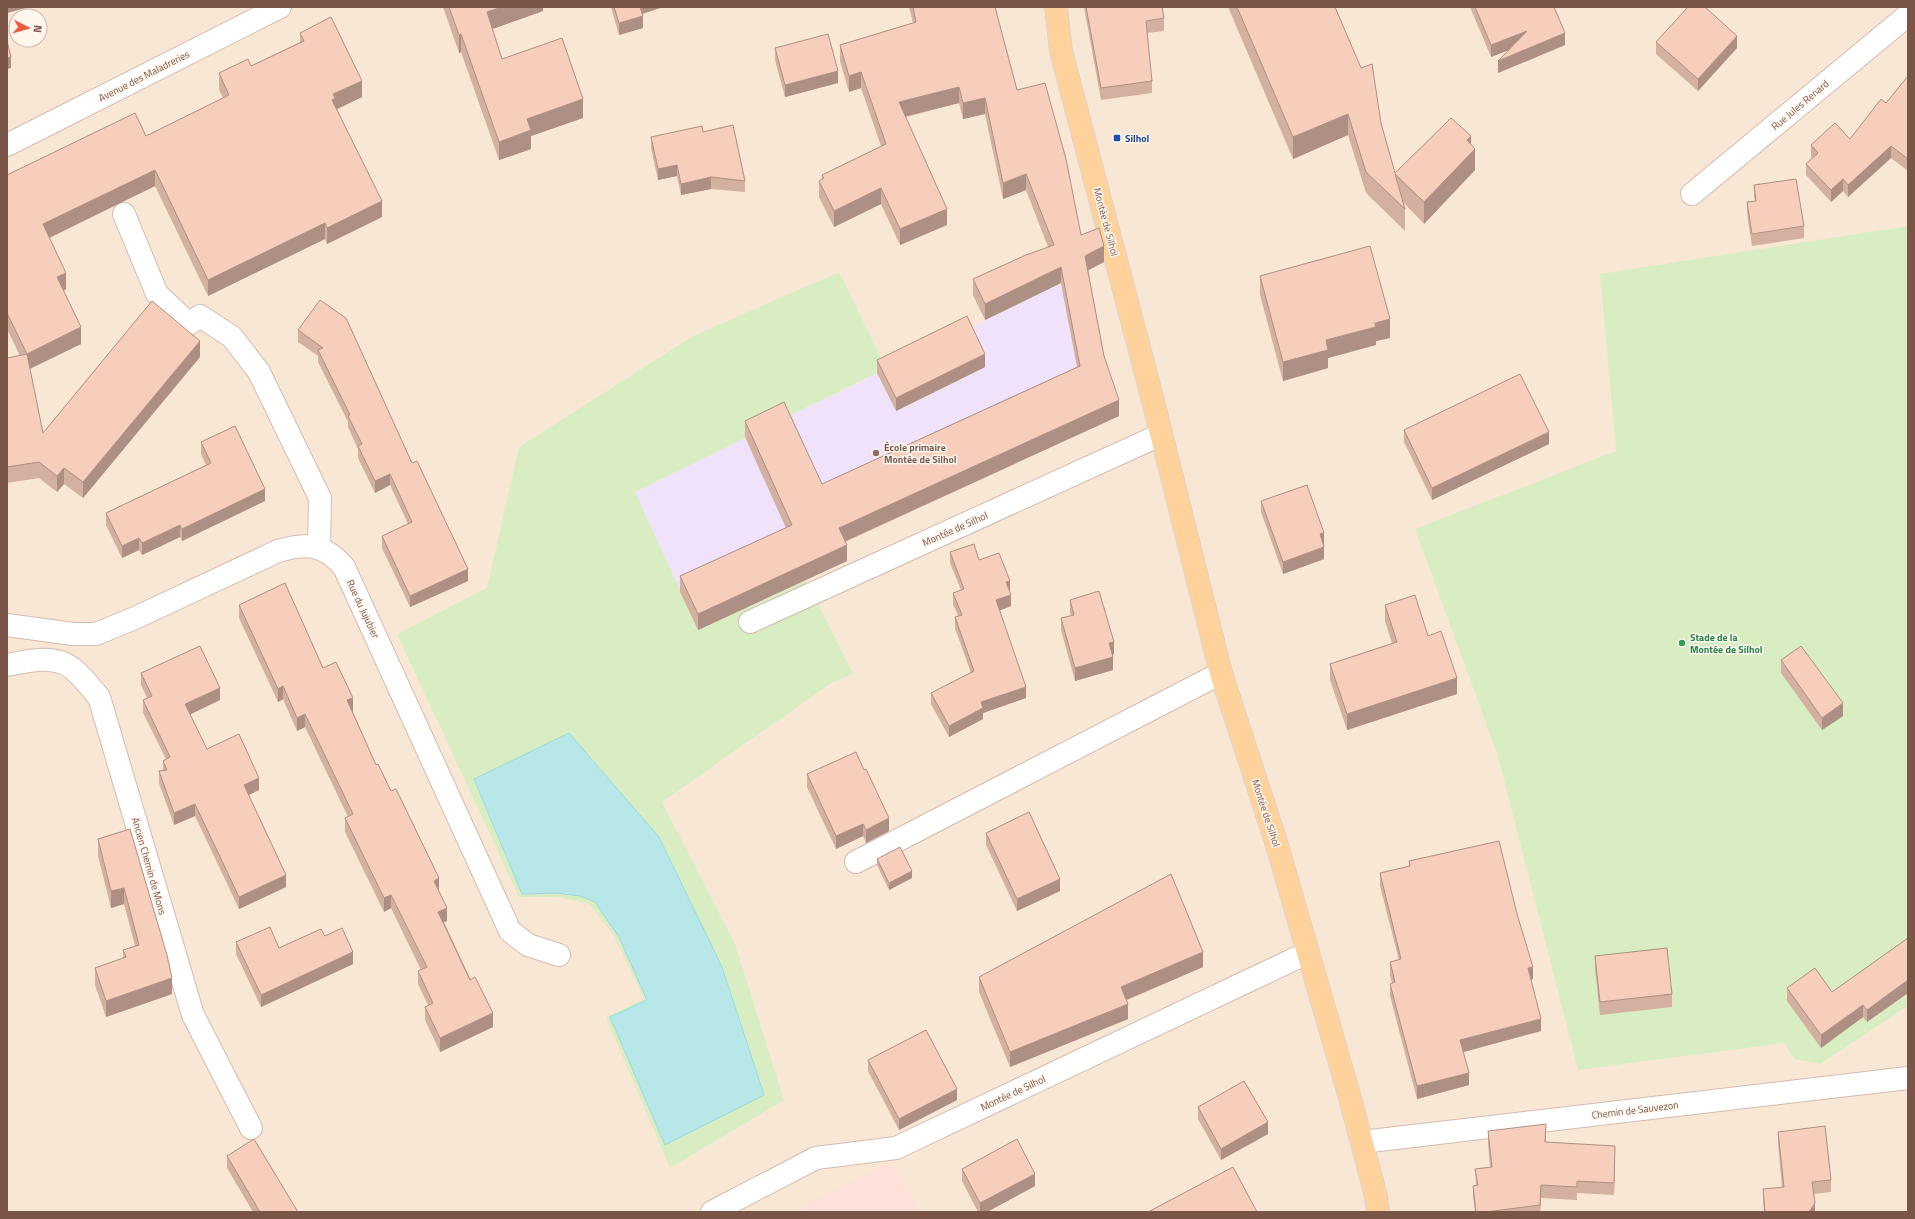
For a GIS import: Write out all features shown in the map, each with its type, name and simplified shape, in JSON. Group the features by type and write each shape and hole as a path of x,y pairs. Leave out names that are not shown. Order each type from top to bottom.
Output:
{"main road":[{"name":"Montée de Silhol","path":"1056,7 1061,51 1148,382 1160,435 1221,673 1277,845 1362,1142 1378,1212"}],"street":[{"name":"Avenue des Maladreries","path":"7,146 280,7"},
{"name":"Rue Jules Renard","path":"1692,194 1908,15"},
{"path":"124,214 157,294 189,324 200,316 232,337 259,372 320,498 318,548"},
{"name":"Montée de Silhol","path":"750,622 1160,435"},
{"name":"Rue du Jujubier","path":"7,625 73,634 96,634 135,618 278,552 297,546 318,548 334,555 344,567 510,931 528,945 559,955"},
{"name":"Ancien Chemin de Mons","path":"7,665 31,660 51,660 72,668 99,697 193,1016 251,1128"},
{"path":"856,862 1221,673"},
{"name":"Montée de Silhol","path":"712,1212 816,1158 896,1148 1307,953"},
{"name":"Chemin de Sauvezon","path":"1362,1142 1908,1078"}],"shaded area":[{"path":"7,7 1908,7 1908,1212 7,1212"},
{"name":"École primaire Montée de Silhol","path":"1085,275 1104,371 1119,416 839,544 847,561 698,630 635,492 1051,288"},
{"path":"891,1161 921,1212 805,1212 803,1205"}],"green space":[{"name":"Stade de la Montée de Silhol","path":"1908,226 1908,1006 1820,1064 1794,1059 1784,1043 1578,1070 1498,756 1415,529 1616,451 1600,274"},
{"path":"839,272 886,368 635,492 698,630 806,580 853,674 830,684 662,802 735,944 784,1100 670,1168 606,1017 644,999 614,936 589,904 558,897 519,897 397,634 487,588 519,447 693,336"}],"water":[{"path":"569,733 659,837 722,967 764,1095 665,1145 610,1017 647,1000 619,937 595,902 580,896 556,893 522,894 474,779"}],"building":[{"path":"449,7 502,7 487,12 502,59 562,38 583,99 527,119 531,130 499,142 461,34 459,35"},
{"path":"614,7 640,7 643,16 619,23"},
{"path":"913,7 995,7 1017,90 1045,83 1066,159 1081,235 1099,228 1104,246 1085,256 1104,356 1119,400 839,528 847,545 698,614 680,576 792,525 745,421 784,402 822,484 1080,366 1061,267 985,304 973,279 1026,255 1054,245 1026,174 1003,183 985,98 963,103 959,87 899,102 947,209 900,229 881,188 834,211 819,181 824,178 822,175 886,144 861,72 849,76 840,45 916,22"},
{"path":"1086,7 1162,7 1164,18 1146,21 1152,81 1101,88"},
{"path":"1237,7 1335,7 1361,68 1372,64 1381,123 1395,173 1451,118 1471,136 1467,140 1475,149 1424,202 1395,174 1405,209 1366,172 1348,114 1293,137"},
{"path":"1475,7 1554,7 1565,33 1498,61 1527,31 1491,45"},
{"path":"1688,7 1705,7 1737,36 1698,79 1656,42"},
{"path":"331,17 362,81 333,94 335,98 332,100 382,201 327,228 325,223 208,280 155,170 43,224 66,273 57,277 81,327 27,354 7,313 7,175 135,113 146,136 229,95 219,73 248,59 251,66 304,41 300,33"},
{"path":"828,34 838,71 785,85 775,48"},
{"path":"7,41 11,57 7,58"},
{"path":"1908,76 1908,159 1891,146 1848,185 1843,179 1831,190 1806,164 1818,153 1811,145 1835,123 1850,139 1881,99 1886,103"},
{"path":"733,125 745,181 711,177 681,184 677,165 658,169 651,137 702,126 703,132"},
{"path":"1796,179 1804,226 1752,234 1747,202 1756,201 1754,185"},
{"path":"1370,246 1390,319 1375,323 1376,327 1326,340 1328,350 1283,362 1260,276"},
{"path":"320,300 346,318 412,463 417,461 468,569 410,596 382,536 412,522 390,474 375,481 358,446 362,444 348,416 350,415 318,350 323,348 298,330"},
{"path":"152,301 200,341 83,482 64,468 57,476 39,462 7,467 7,358 27,354 43,433"},
{"path":"967,316 985,354 896,398 877,360"},
{"path":"1520,374 1549,432 1432,488 1404,430"},
{"path":"235,426 265,489 182,529 180,525 142,543 139,538 122,546 106,513 211,463 201,442"},
{"path":"1307,485 1324,533 1320,534 1324,547 1283,562 1261,501"},
{"path":"974,544 979,560 999,553 1010,581 1006,582 1011,595 996,600 1026,687 981,702 983,708 949,726 931,693 974,671 955,617 962,615 953,593 964,589 950,552"},
{"path":"285,583 323,668 336,662 353,698 347,700 376,765 378,764 391,791 396,789 439,878 434,881 447,908 438,912 470,980 475,977 493,1013 440,1038 425,1007 433,1003 418,971 427,967 391,895 384,898 345,818 353,814 305,714 297,718 283,686 278,689 239,605"},
{"path":"1099,591 1114,642 1109,643 1113,657 1075,668 1061,618 1074,615 1070,600"},
{"path":"1415,595 1428,636 1441,631 1457,678 1347,714 1330,664 1397,642 1385,605"},
{"path":"200,646 220,688 185,704 207,749 239,734 259,778 244,785 286,875 239,897 195,804 174,813 159,771 167,770 163,761 170,757 143,700 152,696 141,673"},
{"path":"1801,646 1843,703 1822,718 1781,660"},
{"path":"856,752 864,770 866,769 889,818 866,830 863,824 836,836 807,774"},
{"path":"1029,812 1060,879 1017,899 986,833"},
{"path":"130,829 167,955 172,978 106,1001 95,968 126,957 123,950 139,945 124,888 111,891 98,839"},
{"path":"1499,841 1517,914 1533,967 1528,968 1541,1019 1460,1040 1469,1073 1417,1086 1390,984 1395,982 1390,962 1401,959 1380,873 1410,866 1409,861"},
{"path":"900,847 912,871 889,883 877,859"},
{"path":"1171,874 1203,952 1121,987 1128,1004 1010,1052 979,977"},
{"path":"270,927 279,948 321,929 325,936 342,928 353,952 261,995 236,942"},
{"path":"1908,938 1908,980 1867,1010 1863,1005 1821,1035 1787,988 1815,968 1832,992"},
{"path":"1667,948 1672,994 1600,1002 1595,956"},
{"path":"926,1030 957,1089 899,1119 868,1060"},
{"path":"1244,1081 1268,1122 1221,1149 1198,1107"},
{"path":"1546,1124 1545,1142 1615,1146 1614,1183 1577,1181 1577,1187 1541,1185 1540,1205 1476,1212 1473,1186 1478,1185 1475,1169 1492,1167 1488,1131"},
{"path":"1825,1126 1831,1180 1812,1182 1815,1203 1809,1212 1765,1212 1763,1189 1784,1187 1778,1132"},
{"path":"254,1139 298,1212 260,1212 227,1156"},
{"path":"1017,1139 1035,1174 980,1203 962,1169"},
{"path":"1233,1167 1257,1212 1148,1212"}],"place":[{"name":"Silhol","path":"1117,138"},
{"name":"École primaire Montée de Silhol","path":"876,453"},
{"name":"Stade de la Montée de Silhol","path":"1682,643"}]}
